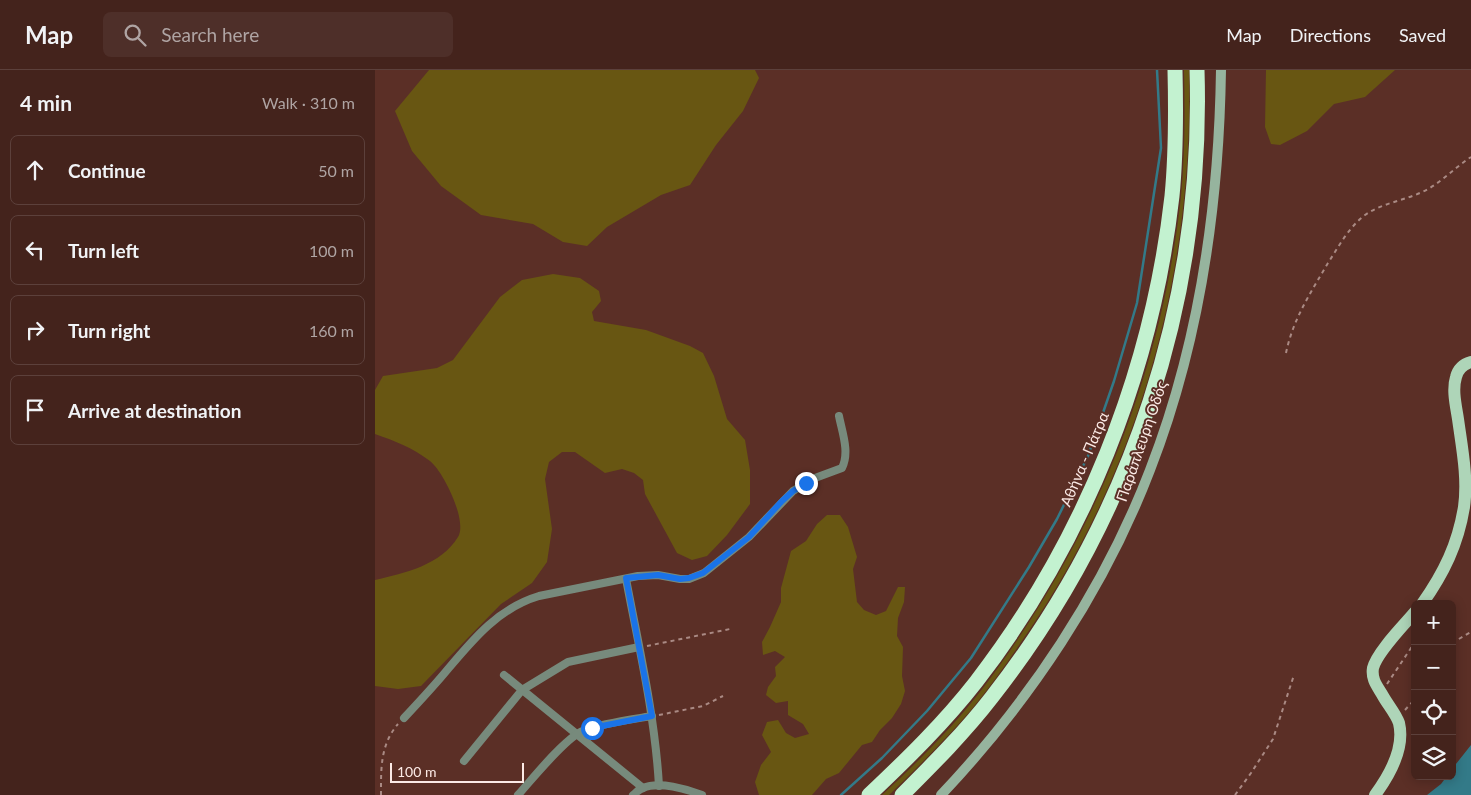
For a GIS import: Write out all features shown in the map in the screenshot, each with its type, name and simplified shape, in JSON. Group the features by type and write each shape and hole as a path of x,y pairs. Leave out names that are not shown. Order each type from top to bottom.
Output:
{"highway":[{"name":"Αθήνα - Πάτρα","path":"869,795 947,716 988,666 1049,572 1100,473 1137,368 1154,304 1161,268 1174,174 1175,70"},
{"path":"902,795 977,716 1023,654 1073,576 1121,481 1151,397 1166,346 1180,286 1194,197 1198,107 1197,70"}],"main road":[{"name":"Παράπλευρη Οδός","path":"941,795 985,746 1017,705 1078,615 1122,534 1150,471 1183,365 1195,313 1218,160 1221,70"},
{"path":"1425,600 1447,566 1457,539 1464,507 1464,465 1455,398 1455,384 1459,370 1471,362"},
{"path":"1375,795 1391,770 1398,748 1399,730 1397,719 1373,677 1375,664 1380,654 1411,617"}],"street":[{"path":"404,718 488,625 506,611 525,600 626,578 658,575 680,579 703,573 749,537 793,491 815,478 843,468 846,451 839,416"},
{"path":"626,578 652,716 659,786"},
{"path":"464,761 522,690 568,662 639,647"},
{"path":"504,675 643,788"},
{"path":"518,795 554,756 578,734 592,728 652,716"},
{"path":"633,795 643,788 659,786 679,788 702,795"}],"path":[{"path":"1287,353 1292,331 1303,306 1349,230 1365,215 1384,205 1421,193 1436,185 1471,157"},
{"path":"639,647 730,629"},
{"path":"1456,641 1471,632"},
{"path":"1381,693 1413,645"},
{"path":"1235,795 1273,739 1294,676"},
{"path":"652,716 703,706 723,696"},
{"path":"1397,719 1411,703"},
{"path":"381,795 381,760 385,745 392,731 404,718"}],"shaded area":[{"path":"429,70 755,70 759,78 743,111 716,145 690,185 661,195 607,227 587,246 563,242 533,224 481,215 441,186 412,151 395,111"},
{"path":"1184,70 1189,70 1188,145 1182,220 1170,294 1152,366 1129,436 1100,505 1066,571 1020,644 986,692 951,732 889,795 882,795 960,717 1022,633 1057,576 1089,517 1116,456 1139,393 1157,329 1172,263 1182,180"},
{"path":"1266,70 1395,70 1365,97 1334,104 1307,131 1280,145 1271,144 1265,127"},
{"path":"553,274 580,278 599,291 601,301 592,312 594,321 646,330 690,346 703,353 714,376 727,419 745,440 750,470 750,504 727,535 707,556 692,560 677,553 645,494 643,480 634,473 622,469 605,473 575,452 562,452 549,462 545,479 552,529 547,562 532,583 501,604 421,686 398,689 375,686 375,580 410,571 442,555 458,537 460,520 453,497 435,466 424,456 397,442 375,434 375,390 383,376 437,368 453,360 500,297 522,280"},
{"path":"827,515 840,515 848,527 857,557 853,569 857,602 864,610 876,615 886,611 898,587 905,587 904,602 898,618 897,636 903,647 902,676 905,691 901,704 892,718 880,730 872,742 862,745 839,773 826,779 812,795 759,795 755,782 761,765 771,752 762,735 767,722 778,720 786,733 795,738 809,734 803,724 788,715 788,701 776,703 766,695 768,687 776,676 775,667 785,657 775,651 763,655 762,642 781,602 781,588 791,551 806,541 817,524"}],"water":[{"path":"1471,745 1471,795 1427,795 1444,780 1456,780 1456,764"}],"waterway":[{"path":"841,795 882,758 927,711 971,658 1057,519 1088,456 1114,381 1137,303 1161,148 1157,70"}],"route":[{"path":"592,728 652,716 626,578 658,575 680,579 703,573 733,551 749,537 782,501 806,483"}]}
